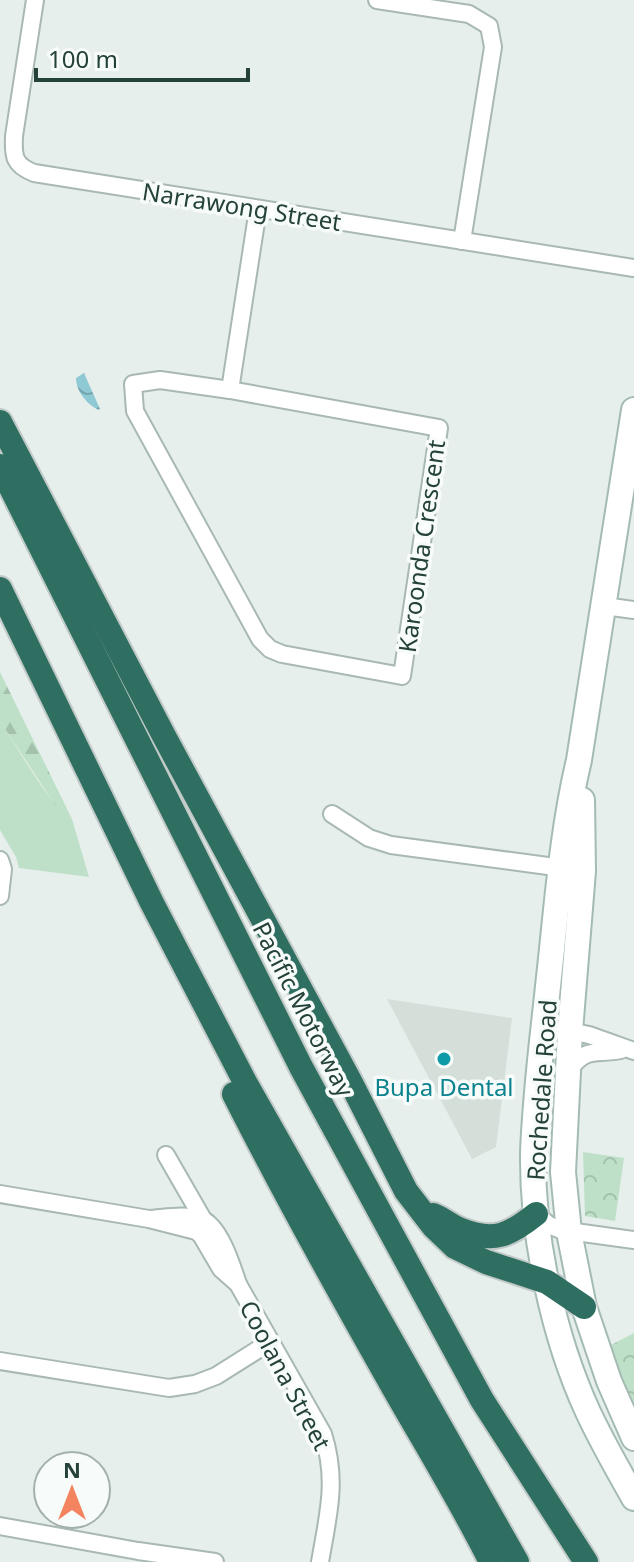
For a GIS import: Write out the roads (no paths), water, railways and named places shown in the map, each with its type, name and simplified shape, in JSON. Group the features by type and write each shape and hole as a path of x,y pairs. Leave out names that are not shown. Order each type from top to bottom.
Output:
{"highway":[{"path":"0,422 406,1191 443,1238 468,1255 547,1282 584,1307"},
{"name":"Pacific Motorway","path":"0,466 301,1067 482,1400 586,1562"},
{"path":"0,589 152,903 246,1084 517,1562"},
{"path":"63,721 116,861 270,1165 394,1389 463,1506 491,1562"},
{"path":"419,1210 460,1230 484,1236 503,1236 536,1214"}],"main road":[{"name":"Rochedale Road","path":"634,410 572,792 570,1031 563,1172 569,1232 584,1307 609,1381 634,1438"},
{"name":"Rochedale Road","path":"572,870 538,1078 533,1154 536,1214 561,1342 588,1412 634,1498"}],"street":[{"name":"Narrawong Street","path":"35,0 14,136 13,150 16,162 22,168 34,173 634,268"},
{"path":"377,0 469,14 489,26 493,47 462,241"},
{"path":"230,390 258,209"},
{"name":"Karoonda Crescent","path":"160,380 230,390 439,428 402,676 282,654 270,649 260,639 135,411 133,384 160,380"},
{"path":"604,606 634,610"},
{"path":"332,814 369,838 391,845 572,870"},
{"path":"0,860 3,869 0,896"},
{"path":"544,1029 589,1035 630,1050"},
{"path":"568,1072 586,1053 630,1050"},
{"name":"Coolana Street","path":"166,1155 186,1189 201,1226 214,1230 231,1262 238,1284 323,1434 330,1456 332,1484 320,1562"},
{"path":"176,1218 184,1210 186,1189"},
{"path":"0,1194 201,1226"},
{"path":"536,1214 549,1225 569,1232 634,1240"},
{"path":"149,1219 194,1218 201,1226"},
{"path":"0,1361 169,1388 195,1384 216,1376 270,1342"},
{"path":"0,1526 215,1562"}],"water":[{"path":"84,373 99,410 80,393 76,378"}],"place":[{"name":"Bupa Dental","path":"444,1059"}]}
